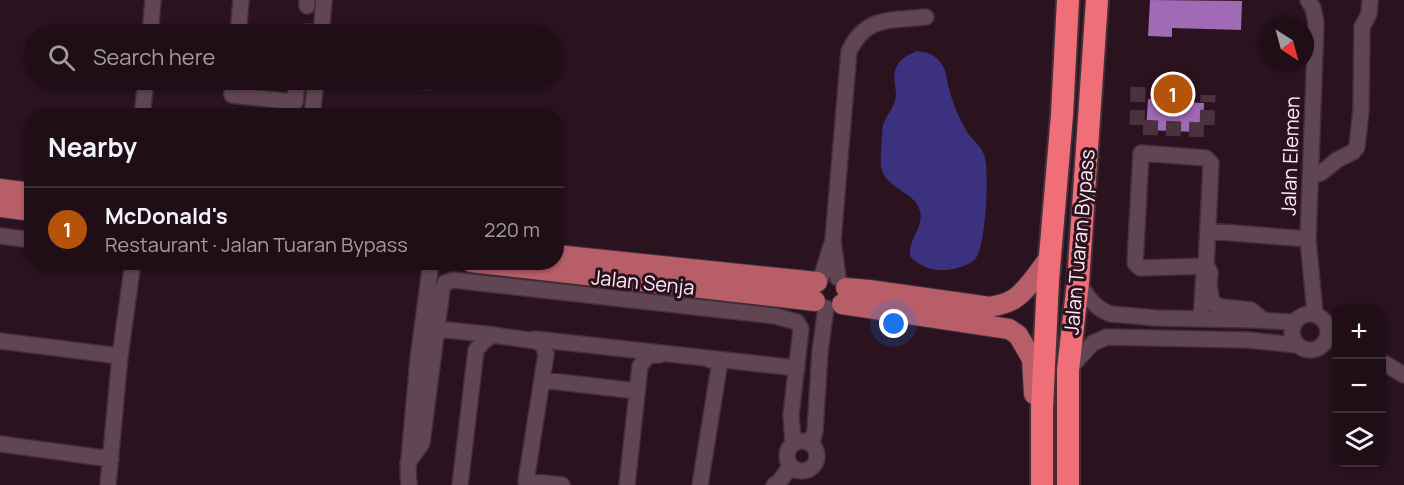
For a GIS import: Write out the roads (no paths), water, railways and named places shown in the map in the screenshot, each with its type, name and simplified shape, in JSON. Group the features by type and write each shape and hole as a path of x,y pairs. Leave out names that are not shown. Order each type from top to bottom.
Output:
{"highway":[{"name":"Jalan Tuaran Bypass","path":"1042,485 1042,410 1050,257 1062,115 1068,0"},
{"path":"1062,115 1069,106 1077,0"},
{"name":"Jalan Tuaran Bypass","path":"1068,485 1068,370 1078,282 1096,0"},
{"path":"1094,44 1102,0"}],"main road":[{"path":"0,189 24,192"},
{"path":"0,207 24,210"},
{"name":"Jalan Senja","path":"564,256 829,291 1009,329 1018,335 1032,358 1035,423 1042,453"},
{"name":"Jalan Senja","path":"564,270 829,291 869,290 990,307 1015,299 1050,257"}],"street":[{"path":"151,24 153,0"},
{"path":"239,24 242,0"},
{"path":"322,24 324,0"},
{"name":"Jalan Elemen","path":"1308,0 1313,8 1316,23 1308,239 1316,314"},
{"path":"1311,176 1321,173 1357,147 1362,27 1369,14 1370,0"},
{"path":"812,444 820,351 829,291 849,51 861,31 871,24 926,17"},
{"path":"143,108 145,90"},
{"path":"232,90 232,94 294,102 296,90"},
{"path":"313,108 315,90"},
{"path":"1201,319 1206,266 1211,163 1206,158 1141,153 1135,263 1140,268 1206,266"},
{"path":"1208,231 1308,239"},
{"path":"0,236 24,239"},
{"path":"1206,266 1210,272 1209,285 1212,303 1222,307 1251,310 1263,320"},
{"path":"108,485 120,356 132,270"},
{"path":"409,485 408,463 418,359 430,270"},
{"path":"408,463 422,443 442,289 445,283 453,280 775,316 797,322 801,329 791,415 793,443"},
{"path":"1078,282 1087,297 1104,312 1111,314 1157,318 1293,322"},
{"path":"1296,345 1292,338 1293,322 1299,316 1307,313 1316,314 1323,318 1332,329 1326,342 1320,348"},
{"path":"437,329 797,368"},
{"path":"460,485 477,350 493,335 536,341 543,345 546,354 526,481 562,485"},
{"path":"1068,370 1093,343 1107,337 1248,340 1296,345 1304,350 1332,349"},
{"path":"0,341 120,356"},
{"path":"627,485 640,366 648,356 660,355 720,361 700,485"},
{"path":"1386,364 1404,375"},
{"path":"542,380 637,391"},
{"path":"802,441 812,444 817,452 813,466 799,470 790,465 787,451 793,443 802,441"},
{"path":"0,444 111,459"},
{"path":"774,485 784,476 790,465"}],"tunnel":[{"path":"1138,87 1137,127 1207,130 1208,95"}],"place":[{"name":"McDonald's","path":"1173,94"}]}
